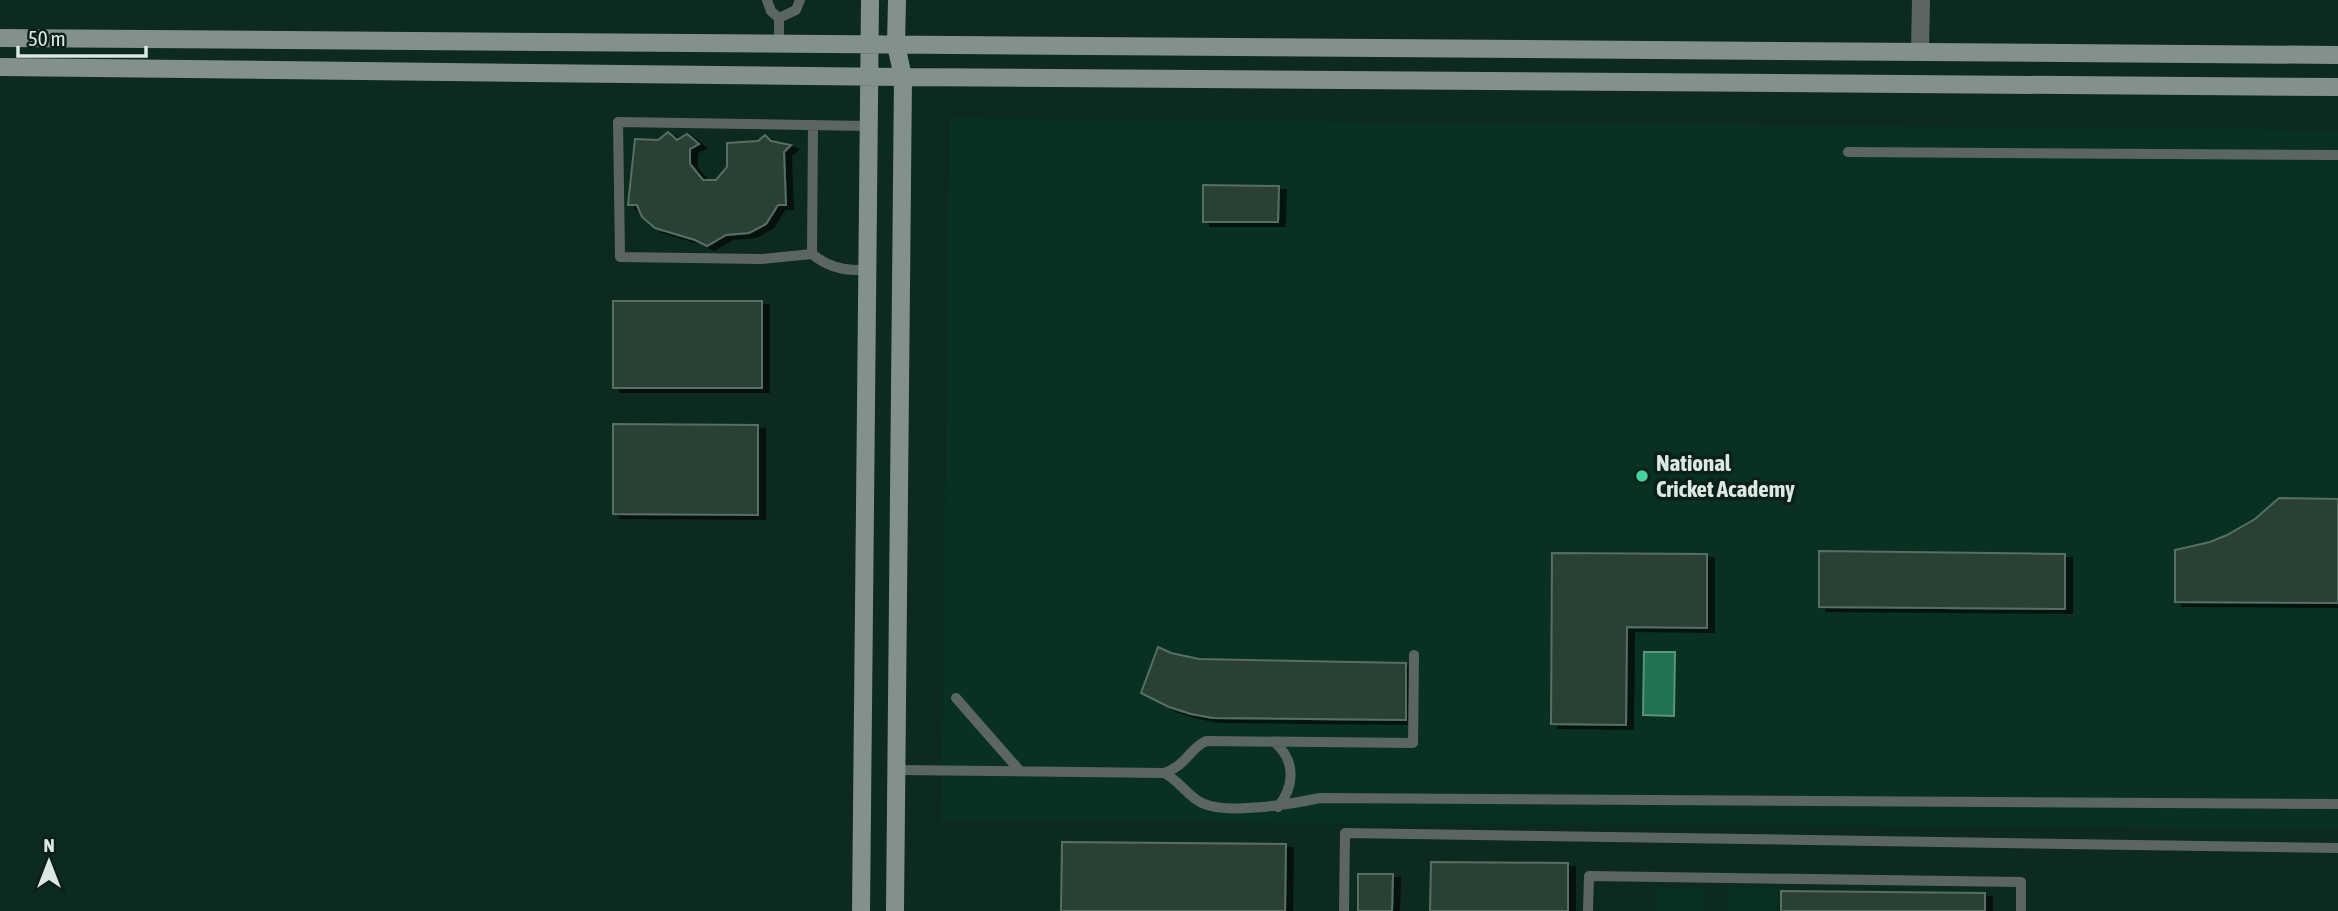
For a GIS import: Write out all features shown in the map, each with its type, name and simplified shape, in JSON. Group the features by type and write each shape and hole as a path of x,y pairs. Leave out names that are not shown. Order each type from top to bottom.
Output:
{"main road":[{"path":"861,911 870,0"},
{"path":"895,911 903,77 896,45 897,0"},
{"path":"0,38 2338,55"},
{"path":"0,66 903,77 2338,87"}],"street":[{"path":"1920,51 1921,0"}],"lane":[{"path":"767,0 771,11 779,18 779,44"},
{"path":"779,18 796,10 800,0"},
{"path":"867,269 851,271 821,261 812,254 761,259 620,257 618,122 869,126"},
{"path":"812,254 813,125"},
{"path":"1848,152 2338,155"},
{"path":"897,770 1164,773 1181,765 1198,745 1206,741 1413,743 1414,655"},
{"path":"956,698 1020,771"},
{"path":"1274,742 1286,754 1291,770 1289,790 1278,807"},
{"path":"1164,773 1196,800 1213,807 1278,807 1320,798 2338,804"},
{"path":"1344,911 1345,833 2338,848"},
{"path":"1588,911 1589,876 2021,882 2021,911"}],"shaded area":[{"path":"0,0 2338,0 2338,911 0,911"},
{"name":"National Cricket Academy","path":"950,118 2338,130 2338,828 941,821"},
{"path":"1644,652 1675,652 1674,716 1643,715"},
{"path":"1657,888 1705,888 1704,911 1657,911"},
{"path":"1729,888 1778,889 1777,911 1729,911"}],"building":[{"path":"668,132 677,140 687,134 699,144 690,149 690,164 703,180 716,180 727,167 727,143 758,141 765,135 771,141 791,145 784,152 786,205 778,205 766,224 749,233 726,235 707,246 655,228 642,217 637,205 628,205 635,139 658,140"},
{"path":"1203,185 1279,186 1278,222 1203,222"},
{"path":"613,301 762,301 762,388 613,388"},
{"path":"613,424 758,425 758,515 613,514"},
{"path":"2279,498 2338,499 2338,603 2175,602 2175,550 2227,535 2255,519"},
{"path":"1819,551 2065,554 2065,609 1819,607"},
{"path":"1552,553 1707,554 1707,628 1627,627 1626,725 1551,724"},
{"path":"1158,647 1171,653 1199,659 1406,663 1406,720 1213,718 1191,714 1141,693"},
{"path":"1062,842 1286,844 1285,911 1061,911"},
{"path":"1431,862 1568,863 1568,911 1430,911"},
{"path":"1358,874 1393,874 1392,911 1358,911"},
{"path":"1781,891 1985,893 1985,911 1781,911"}],"place":[{"name":"National Cricket Academy","path":"1642,476"}]}
